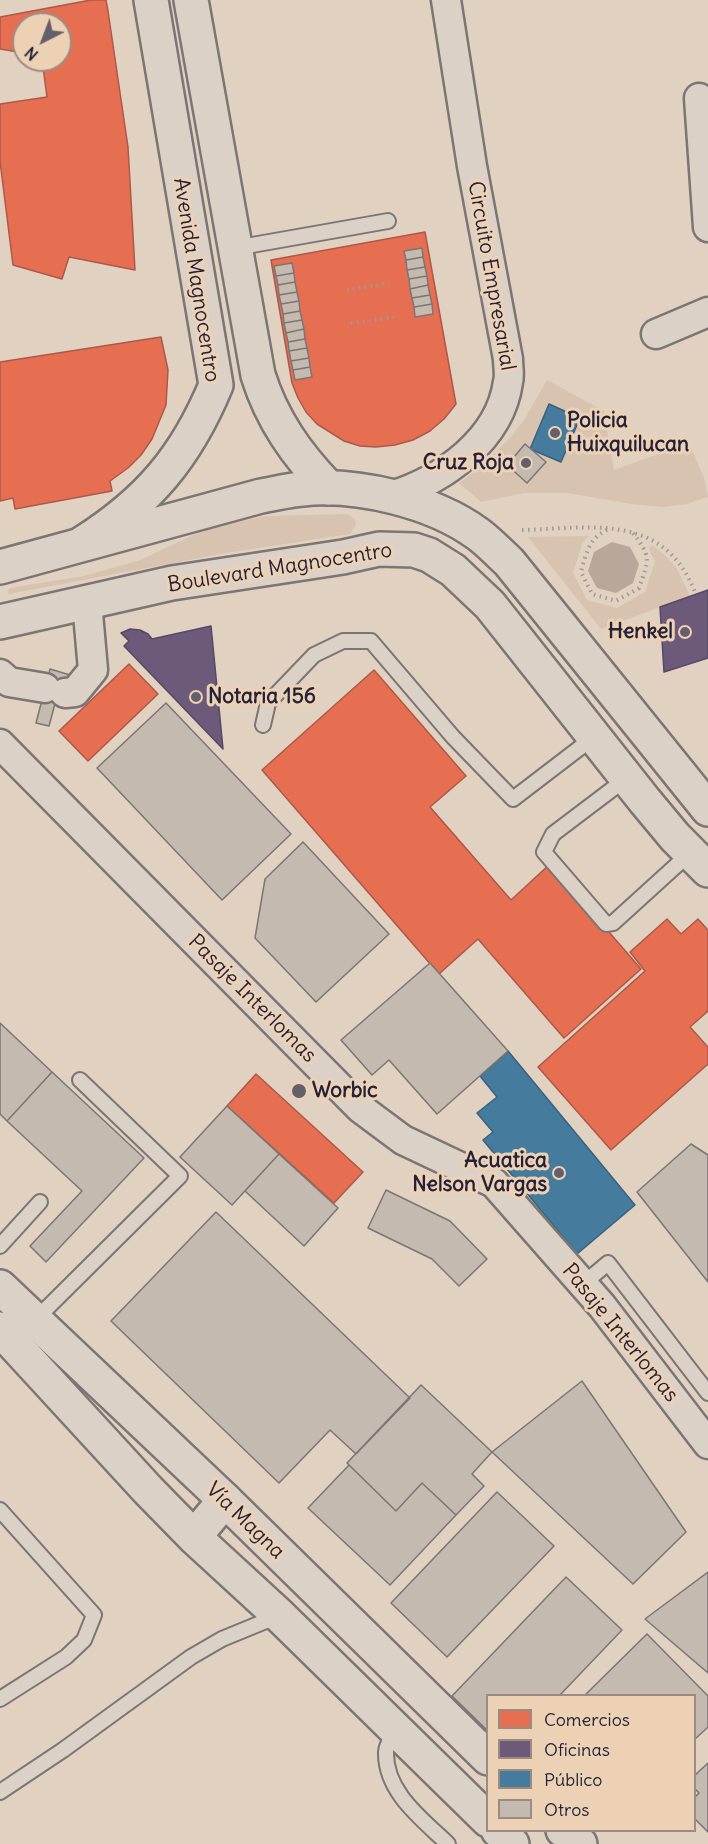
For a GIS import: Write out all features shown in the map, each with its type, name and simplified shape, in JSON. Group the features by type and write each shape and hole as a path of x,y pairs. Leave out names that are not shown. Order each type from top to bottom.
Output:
{"street":[{"name":"Avenida Magnocentro","path":"81,545 136,505 160,481 194,432 216,386 151,0"},
{"name":"Avenida Magnocentro","path":"191,0 258,375 264,396 291,445 329,488"},
{"name":"Circuito Empresarial","path":"391,496 412,490 436,478 475,446 490,427 502,406 509,381 508,359 472,166 446,0"},
{"path":"699,98 708,227"},
{"path":"656,334 708,312"},
{"path":"0,567 261,496 302,489 329,488 391,496 434,509 478,534 508,562 708,809"},
{"name":"Boulevard Magnocentro","path":"0,622 172,583 343,557 379,549 414,550 429,555 453,570 490,605 675,837 699,861"},
{"path":"0,674 9,682 55,691 75,692 93,670 87,602"},
{"name":"Pasaje Interlomas","path":"0,744 360,1108 403,1140 494,1183 583,1284 708,1444"},
{"name":"Vía Magna","path":"0,1287 225,1500 486,1756"},
{"path":"0,1329 14,1351 194,1537 279,1616 486,1818"},
{"path":"194,1537 225,1500"},
{"path":"500,1832 512,1844"},
{"path":"565,1832 580,1844"}],"lane":[{"path":"235,248 388,221"},
{"path":"263,725 268,703 314,655 344,641 371,641 453,737 513,799 594,737"},
{"path":"627,778 552,834 544,852 606,924 613,923 699,861"},
{"path":"35,1320 180,1176 80,1080"},
{"path":"0,1246 40,1202"},
{"path":"583,1284 608,1263 708,1393"},
{"path":"0,1510 94,1616 84,1640 66,1657 0,1699"},
{"path":"0,1792 63,1750 190,1657 222,1639 279,1616"},
{"path":"395,1730 386,1751 391,1777 400,1797 448,1844"}],"path":[{"path":"346,290 389,284"},
{"path":"351,323 395,317"},
{"path":"610,529 596,537 589,547 581,572 592,594 616,601 639,588 647,563 645,546 632,531"},
{"path":"522,530 621,529 644,535 671,554 682,565 695,592"}],"shaded area":[{"path":"547,380 604,411 614,470 689,443 704,478 708,497 687,504 663,507 568,493 524,493 481,502 459,483 477,470 510,438 524,420"},
{"path":"346,514 355,520 356,525 350,534 226,553 9,594 7,592 10,588 84,576 140,560 204,530 266,516"},
{"path":"589,536 583,542 573,573 587,600 617,608 645,592 655,562 649,549 652,545 677,569 690,596 601,629 528,537"},
{"path":"612,542 630,547 639,564 633,583 616,593 597,588 588,571 594,552"}],"building: Comercios":[{"path":"91,0 106,0 128,147 135,270 69,257 62,279 13,265 0,161 0,104 47,97 44,72 72,72 72,12 27,12"},
{"path":"12,15 12,51 0,49 0,17"},
{"path":"425,232 456,404 430,431 413,440 376,447 360,446 344,441 317,424 306,412 298,398 292,383 271,260"},
{"path":"161,337 168,370 166,405 152,439 141,455 110,481 112,491 15,509 13,498 0,501 0,362"},
{"path":"129,664 158,694 88,761 59,731"},
{"path":"374,670 466,776 430,807 511,900 550,864 641,969 564,1038 478,939 439,974 262,770"},
{"path":"667,919 681,934 698,919 708,930 708,1011 690,1027 708,1047 708,1064 611,1150 538,1067 645,971 630,952"},
{"path":"256,1074 363,1172 334,1203 227,1106"}],"building: Oficinas":[{"name":"Henkel","path":"708,590 708,658 664,672 660,607"},
{"name":"Notaria 156","path":"211,626 223,749 124,646 129,641 121,633 130,629 140,630 152,639"}],"building: Público":[{"name":"Policia Huixquilucan","path":"549,404 580,418 561,462 530,449"},
{"name":"Acuatica Nelson Vargas","path":"508,1051 635,1205 577,1254 483,1140 493,1132 477,1113 497,1097 480,1076"}],"building: Otros":[{"path":"422,248 423,257 406,260 404,251"},
{"path":"423,257 425,267 407,270 406,260"},
{"path":"292,263 294,273 276,276 274,266"},
{"path":"425,267 427,276 409,279 407,270"},
{"path":"294,273 295,282 278,285 276,276"},
{"path":"427,276 428,285 410,289 409,279"},
{"path":"295,282 297,292 279,295 278,285"},
{"path":"428,285 430,295 412,298 410,289"},
{"path":"297,292 299,301 281,304 279,295"},
{"path":"430,295 432,304 414,307 412,298"},
{"path":"299,301 300,311 283,314 281,304"},
{"path":"432,304 433,314 415,317 414,307"},
{"path":"300,311 302,320 284,323 283,314"},
{"path":"302,320 304,329 286,333 284,323"},
{"path":"304,329 305,339 288,342 286,333"},
{"path":"305,339 307,348 289,351 288,342"},
{"path":"307,348 309,358 291,361 289,351"},
{"path":"309,358 310,367 293,370 291,361"},
{"path":"310,367 312,377 295,380 293,370"},
{"name":"Cruz Roja","path":"525,444 546,462 527,483 507,465"},
{"path":"50,669 70,675 62,702 56,700 49,726 36,723"},
{"path":"166,703 291,834 222,900 97,768"},
{"path":"303,842 389,934 316,1002 255,938 265,879"},
{"path":"430,963 508,1051 437,1114 389,1060 372,1075 341,1040"},
{"path":"0,1023 52,1072 7,1121 0,1114"},
{"path":"52,1072 144,1158 46,1262 30,1246 82,1191 7,1121"},
{"path":"227,1106 279,1154 232,1205 180,1157"},
{"path":"691,1144 708,1155 708,1282 637,1192"},
{"path":"279,1154 338,1208 304,1246 245,1191"},
{"path":"386,1190 450,1221 487,1259 459,1286 432,1259 368,1228"},
{"path":"216,1212 410,1398 356,1454 330,1430 279,1483 111,1321"},
{"path":"582,1381 686,1532 633,1584 492,1452"},
{"path":"421,1385 492,1452 472,1474 484,1486 456,1515 422,1483 396,1511 347,1463"},
{"path":"349,1465 396,1511 422,1483 456,1515 390,1585 308,1508"},
{"path":"497,1492 554,1546 447,1657 391,1603"},
{"path":"708,1572 708,1673 645,1619"},
{"path":"566,1577 622,1630 561,1694 486,1694 486,1729 452,1696"},
{"path":"647,1634 708,1696 708,1727 696,1738 696,1694 586,1694"},
{"path":"708,1763 708,1832 696,1820 696,1796 699,1793 696,1790 696,1774"}],"place":[{"name":"Policia Huixquilucan","path":"555,433"},
{"name":"Cruz Roja","path":"526,463"},
{"name":"Henkel","path":"685,632"},
{"name":"Notaria 156","path":"196,697"},
{"name":"Worbic","path":"299,1091"},
{"name":"Acuatica Nelson Vargas","path":"559,1173"}]}
